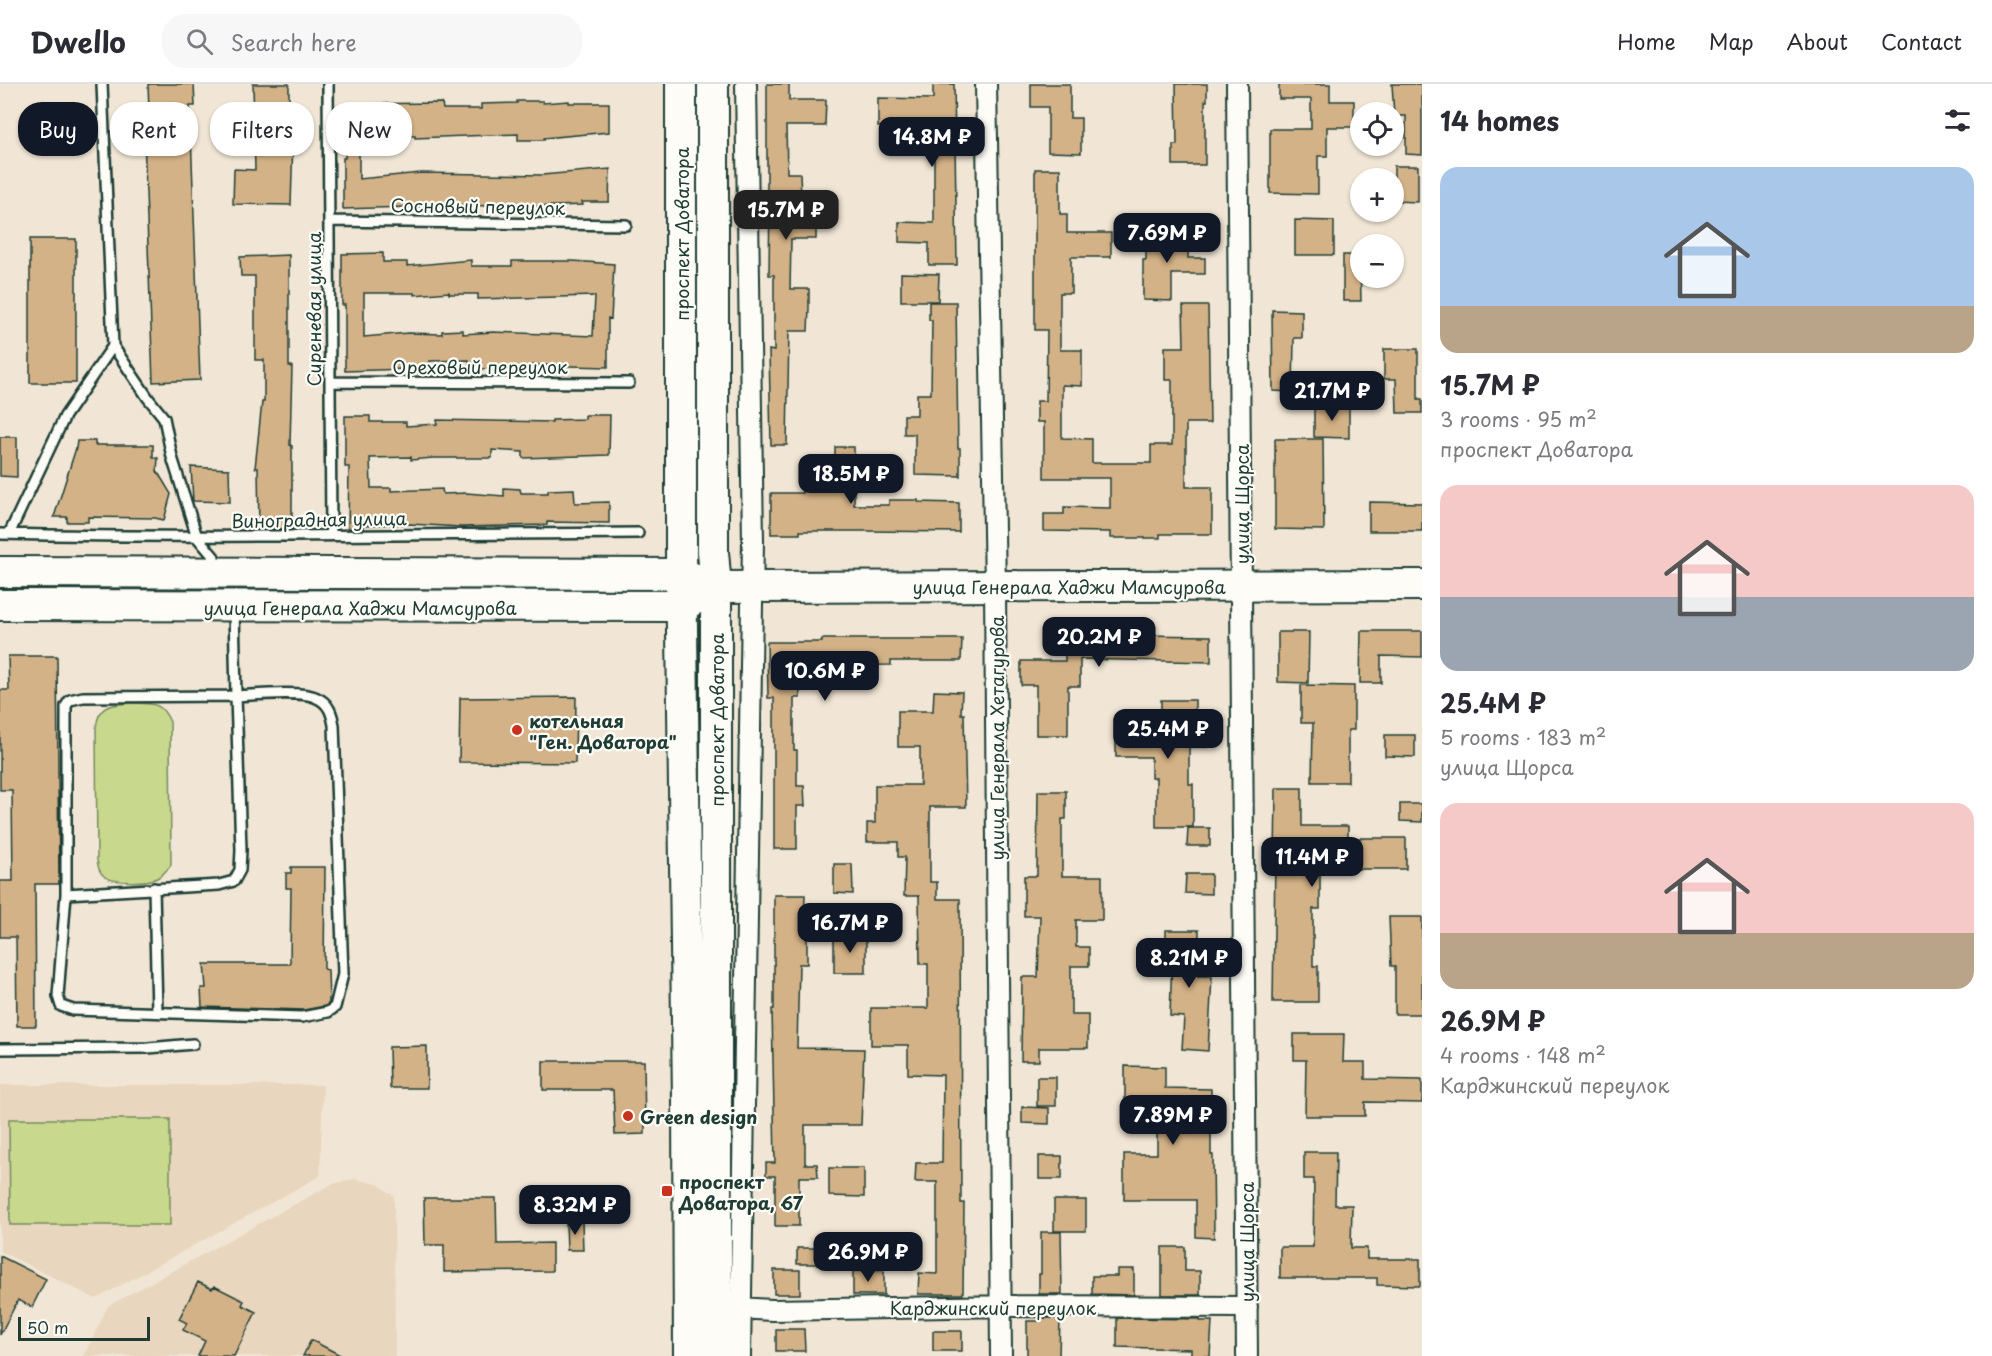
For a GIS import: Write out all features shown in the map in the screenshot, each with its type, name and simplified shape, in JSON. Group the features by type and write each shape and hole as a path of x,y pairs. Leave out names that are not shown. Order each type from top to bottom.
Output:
{"main road":[{"name":"проспект Доватора","path":"681,84 689,1356"},
{"name":"проспект Доватора","path":"713,84 713,552 716,587 716,1356"},
{"name":"улица Генерала Хаджи Мамсурова","path":"0,572 683,574 716,587 1422,585"},
{"path":"340,574 341,607"},
{"name":"улица Генерала Хаджи Мамсурова","path":"0,605 683,606 716,587"}],"street":[{"name":"проспект Доватора","path":"740,1356 752,587 746,84"},
{"name":"улица Генерала Хетагурова","path":"986,84 995,587 1000,1356"},
{"name":"улица Щорса","path":"1237,84 1247,1356"},
{"name":"Карджинский переулок","path":"740,1308 772,1310 1000,1306 1247,1307"}],"lane":[{"path":"102,84 113,346 147,398 164,418 172,457 197,537 214,557 214,573"},
{"name":"Сиреневая улица","path":"328,84 331,534"},
{"name":"Сосновый переулок","path":"329,220 626,225"},
{"path":"5,534 65,416 113,346"},
{"name":"Ореховый переулок","path":"330,382 629,383"},
{"name":"Виноградная улица","path":"5,534 197,537 331,534 638,534"},
{"path":"66,894 219,885 234,881 240,870 234,607"},
{"path":"300,694 317,697 327,705 332,713 343,974 335,1006 328,1012 302,1017 73,1010 61,1006 58,996 66,894 66,706 70,700 83,697 236,696 300,694"},
{"path":"154,888 157,1012"},
{"path":"0,1049 148,1048 193,1044"}],"shaded area":[{"path":"0,1085 323,1085 320,1176 96,1299 0,1251"},
{"path":"353,1179 378,1184 394,1196 395,1356 84,1356 108,1306 332,1184"}],"green space":[{"path":"131,703 155,705 163,710 170,722 171,865 157,878 131,882 105,877 98,865 96,727 100,714 107,707"},
{"path":"9,1119 170,1119 170,1225 10,1225"}],"building":[{"path":"148,84 194,84 195,102 149,102"},
{"path":"253,84 289,84 289,102 253,102"},
{"path":"767,84 789,84 789,100 826,100 825,126 786,126 787,173 800,173 802,225 816,225 816,239 791,239 790,289 809,289 809,308 808,331 789,331 787,445 771,445 769,350 774,351 774,275 769,275 770,193 767,193"},
{"path":"933,84 954,84 957,265 929,265 929,243 899,242 899,222 934,223 934,127 878,127 878,98 933,99"},
{"path":"1031,84 1070,84 1070,118 1081,118 1081,153 1048,152 1048,107 1031,107"},
{"path":"1176,84 1207,84 1205,165 1173,165 1173,145 1177,145"},
{"path":"1279,84 1330,84 1330,101 1354,101 1350,102 1350,127 1327,127 1327,156 1318,156 1318,194 1270,193 1270,129 1311,129 1311,99 1279,99"},
{"path":"1392,84 1422,84 1422,155 1406,154 1404,102 1393,102"},
{"path":"517,101 543,101 543,103 569,101 569,103 609,103 609,132 544,138 544,140 518,140 518,134 415,138 412,136 412,103 442,103 443,109 481,109 481,104 517,103"},
{"path":"145,156 192,156 200,380 153,382"},
{"path":"255,156 293,156 291,205 233,204 234,169 255,170"},
{"path":"345,156 359,156 359,179 421,173 542,175 610,169 609,202 582,202 583,205 529,207 529,209 472,205 343,209 343,158"},
{"path":"1394,166 1418,166 1418,202 1404,201 1404,168 1394,168"},
{"path":"1035,169 1060,169 1060,214 1067,214 1067,233 1111,233 1111,257 1071,257 1071,293 1060,293 1060,350 1082,350 1082,386 1062,385 1062,438 1092,439 1092,463 1151,463 1151,445 1172,445 1172,380 1165,380 1165,347 1184,347 1183,306 1208,306 1210,423 1186,423 1186,487 1212,487 1212,534 1160,534 1160,538 1110,538 1110,532 1044,531 1044,514 1064,514 1064,507 1110,508 1110,478 1044,478 1044,422 1037,422 1037,401 1046,401 1047,330 1035,330"},
{"path":"1295,220 1334,221 1334,255 1295,255"},
{"path":"1146,232 1188,232 1188,258 1205,258 1205,274 1172,274 1172,301 1143,300"},
{"path":"30,239 76,239 76,383 30,383"},
{"path":"383,253 383,262 407,262 407,266 471,260 471,266 512,266 512,261 614,264 611,319 608,318 608,367 532,365 532,369 504,369 504,367 470,370 469,360 430,361 430,373 407,372 407,369 345,371 342,254","holes":["449,292 449,294 478,294 478,299 595,296 593,336 493,332 463,334 463,330 442,331 442,334 408,333 364,337 364,293 414,293 414,295"]},
{"path":"289,255 292,529 259,529 258,468 255,468 262,402 264,402 264,360 255,360 255,276 241,276 240,257"},
{"path":"1343,255 1350,255 1350,288 1361,288 1361,301 1343,301"},
{"path":"901,273 939,274 938,301 901,301"},
{"path":"929,302 956,302 960,476 915,475 915,434 904,434 904,415 917,415 917,394 931,394 932,320 929,320"},
{"path":"1272,310 1302,311 1302,338 1294,338 1293,392 1273,391"},
{"path":"1384,349 1418,349 1418,399 1422,399 1422,413 1397,413 1396,379 1384,379"},
{"path":"1314,407 1349,407 1349,438 1314,437"},
{"path":"585,415 610,415 609,455 523,458 523,452 492,450 492,458 411,460 411,457 370,458 371,488 391,488 391,491 442,489 443,494 504,496 504,488 520,489 521,493 548,493 548,490 574,489 575,503 609,502 609,523 547,522 547,525 461,527 410,524 363,525 363,528 348,528 349,467 345,467 345,416 370,416 370,422 406,422 406,426 437,424 437,420 552,422 552,420 585,419"},
{"path":"0,437 17,437 17,477 0,476"},
{"path":"1275,439 1323,439 1324,530 1275,529"},
{"path":"77,441 95,441 95,445 153,445 153,458 158,458 157,471 171,494 164,520 88,517 88,522 67,522 67,517 54,517"},
{"path":"835,447 854,447 854,505 889,505 889,500 959,503 959,532 800,531 800,534 771,534 771,493 802,493 802,460 835,460"},
{"path":"191,467 229,469 230,502 193,501"},
{"path":"1369,502 1422,503 1422,531 1369,531"},
{"path":"1361,631 1422,631 1422,657 1381,656 1381,683 1360,683"},
{"path":"1278,632 1309,632 1308,683 1278,682"},
{"path":"1065,634 1211,636 1211,662 1080,659 1080,686 1068,686 1068,735 1036,735 1036,685 1021,685 1021,661 1065,661"},
{"path":"822,639 962,639 961,661 891,661 891,665 799,666 800,698 794,698 794,750 797,750 797,786 804,786 805,806 797,806 797,849 774,849 774,698 768,698 767,642 822,642"},
{"path":"8,656 57,656 59,884 35,884 36,1026 17,1026 16,937 0,937 0,881 13,881 12,790 0,790 0,690 9,690"},
{"path":"1301,685 1354,686 1354,730 1348,730 1348,782 1312,782 1313,723 1301,723"},
{"path":"934,691 962,692 961,714 964,714 966,807 930,807 930,882 937,882 937,899 960,899 963,1294 918,1294 919,1273 937,1274 937,1182 915,1182 916,1163 942,1163 943,1075 908,1074 908,1045 871,1045 871,1008 928,1008 928,964 920,964 919,896 904,896 905,857 898,857 898,842 867,842 867,823 875,823 875,785 920,785 920,747 898,747 898,711 933,711"},
{"name":"котельная \"Ген. Доватора\"","path":"576,697 575,763 459,762 460,698"},
{"path":"1161,700 1195,700 1195,732 1207,732 1207,747 1189,747 1189,784 1193,784 1193,827 1156,827 1156,778 1151,778 1151,757 1116,757 1116,731 1161,731"},
{"path":"1385,735 1415,735 1415,757 1385,756"},
{"path":"1276,788 1302,788 1302,826 1348,826 1348,838 1406,838 1406,869 1320,869 1320,909 1313,909 1313,966 1318,966 1318,1002 1273,1002"},
{"path":"1038,791 1066,791 1066,819 1062,819 1062,876 1102,876 1102,920 1076,920 1076,947 1089,947 1089,966 1071,966 1071,1015 1088,1015 1088,1048 1039,1048 1039,1061 1021,1061 1022,977 1038,977 1040,916 1024,916 1024,876 1037,876"},
{"path":"1400,804 1422,804 1422,822 1400,821"},
{"path":"1188,828 1210,828 1210,846 1187,846"},
{"path":"834,864 852,864 853,894 834,893"},
{"path":"291,867 325,867 324,969 328,970 329,1003 325,1006 304,1010 202,1007 201,988 206,988 204,964 290,964 291,888 286,888 286,873 291,873"},
{"path":"1186,874 1211,874 1211,894 1185,893"},
{"path":"774,895 805,895 804,933 807,933 807,964 799,964 797,1048 864,1049 861,1125 805,1125 805,1164 817,1164 818,1177 799,1177 799,1226 775,1226 775,1176 766,1176 766,1163 775,1163 772,1009 774,1009"},
{"path":"1389,917 1422,917 1422,1014 1395,1014 1395,966 1391,966"},
{"path":"1166,930 1199,930 1198,976 1212,976 1208,1051 1182,1049 1184,1017 1170,1016 1172,956 1166,956"},
{"path":"834,934 866,934 866,973 834,973"},
{"path":"1294,1034 1344,1034 1343,1062 1365,1062 1365,1079 1422,1080 1422,1103 1365,1102 1365,1116 1305,1116 1306,1060 1294,1060"},
{"path":"427,1046 427,1088 390,1088 389,1047"},
{"path":"543,1061 644,1061 645,1134 615,1135 613,1090 543,1090"},
{"path":"1125,1066 1165,1067 1165,1088 1211,1089 1214,1238 1196,1237 1196,1200 1124,1200 1124,1154 1157,1154 1157,1104 1125,1104"},
{"path":"1037,1077 1056,1077 1056,1106 1037,1106"},
{"path":"1022,1107 1049,1108 1049,1124 1022,1123"},
{"path":"1304,1152 1336,1152 1335,1205 1352,1205 1351,1248 1367,1248 1367,1259 1420,1259 1420,1286 1377,1285 1377,1278 1280,1278 1280,1247 1313,1247 1314,1179 1304,1179"},
{"path":"1039,1156 1062,1156 1062,1179 1039,1179"},
{"path":"829,1168 864,1168 864,1197 829,1196"},
{"path":"424,1198 496,1198 497,1244 552,1243 552,1271 444,1272 444,1245 425,1245"},
{"path":"1054,1200 1086,1200 1086,1231 1054,1231"},
{"path":"582,1222 583,1250 567,1250 566,1223"},
{"path":"1041,1232 1061,1232 1062,1294 1039,1294"},
{"path":"1162,1247 1185,1247 1185,1271 1200,1271 1200,1295 1162,1295"},
{"path":"797,1248 830,1248 830,1264 797,1264"},
{"path":"0,1256 46,1279 32,1307 18,1300 0,1335"},
{"path":"1117,1269 1134,1269 1134,1295 1092,1294 1092,1276 1117,1276"},
{"path":"774,1270 800,1270 800,1294 774,1294"},
{"path":"853,1271 884,1271 884,1295 853,1295"},
{"path":"198,1282 212,1289 214,1286 244,1301 242,1305 256,1312 234,1356 198,1356 205,1341 183,1330 187,1323 179,1319"},
{"path":"1039,1318 1060,1318 1059,1356 1027,1356 1027,1321 1039,1321"},
{"path":"1117,1318 1212,1321 1210,1356 1191,1356 1191,1349 1117,1347"},
{"path":"776,1329 804,1329 805,1351 776,1351"},
{"path":"933,1331 962,1331 962,1351 933,1351"},
{"path":"311,1340 342,1356 303,1356"}],"place":[{"name":"котельная \"Ген. Доватора\"","path":"517,730"},
{"name":"Green design","path":"628,1116"},
{"name":"проспект Доватора, 67","path":"667,1191"}]}
